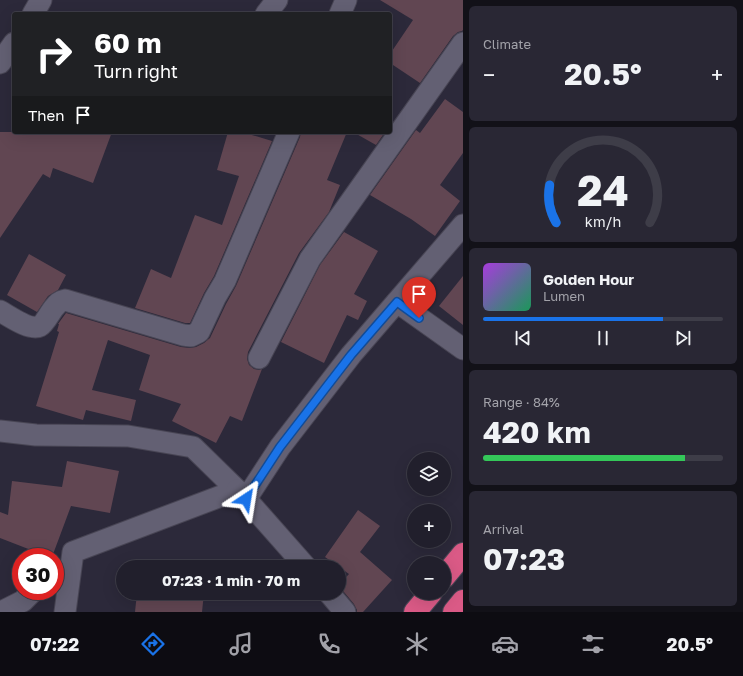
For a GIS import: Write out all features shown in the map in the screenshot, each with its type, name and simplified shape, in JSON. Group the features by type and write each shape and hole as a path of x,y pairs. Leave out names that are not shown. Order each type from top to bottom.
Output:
{"highway":[{"path":"451,569 463,554"},
{"path":"415,612 425,600"},
{"path":"454,612 463,601"}],"street":[{"path":"34,12 41,0"},
{"path":"268,12 277,0"},
{"path":"341,12 346,0"},
{"path":"259,358 310,259 457,65 463,43"},
{"path":"0,63 12,46"},
{"path":"0,311 27,326 34,327 41,325 60,300 65,300 184,335 191,336 199,332 225,281 288,134"},
{"path":"64,560 73,552 242,495 351,355 463,225"},
{"path":"397,302 463,349"},
{"path":"0,431 36,435 128,436 193,447 242,495 300,560"},
{"path":"65,612 73,552"},
{"path":"1,612 24,600"},
{"path":"334,600 345,612"}],"building":[{"path":"380,0 463,0 463,30 453,36 420,83 392,64 392,51 413,20"},
{"path":"445,99 463,112 463,153 440,185 460,201 435,236 411,219 370,195 416,130 420,133"},
{"path":"0,132 12,132 12,134 111,134 93,183 53,168 50,178 43,174 0,238"},
{"path":"227,134 249,134 272,141 214,276 190,323 185,323 135,308 151,269 171,278 195,215 222,225 239,176 217,170"},
{"path":"301,134 346,134 327,180 340,185 329,212 299,253 248,352 247,359 249,365 254,369 262,369 242,421 230,416 216,443 172,421 181,404 139,390 150,355 108,340 92,390 136,400 131,421 86,410 83,420 36,406 59,332 57,331 58,324 66,313 181,347 196,347 210,338 236,286"},
{"path":"357,134 384,134 376,145"},
{"path":"344,232 378,251 354,294 367,301 358,320 347,315 324,363 281,342 320,265"},
{"path":"29,254 66,275 58,290 48,296 37,312 7,295"},
{"path":"463,276 463,325 439,306"},
{"path":"67,461 119,471 110,513 71,506 55,548 26,548 0,538 0,512 8,515 12,481 62,487"},
{"path":"358,510 380,526 360,552 392,580 363,612 357,612 354,604 346,594 346,577 349,574 346,572 346,560 329,560 325,557"},
{"path":"136,600 203,600 202,612 135,612"}],"route":[{"path":"246,499 280,447 351,355 397,302 419,318"}]}
